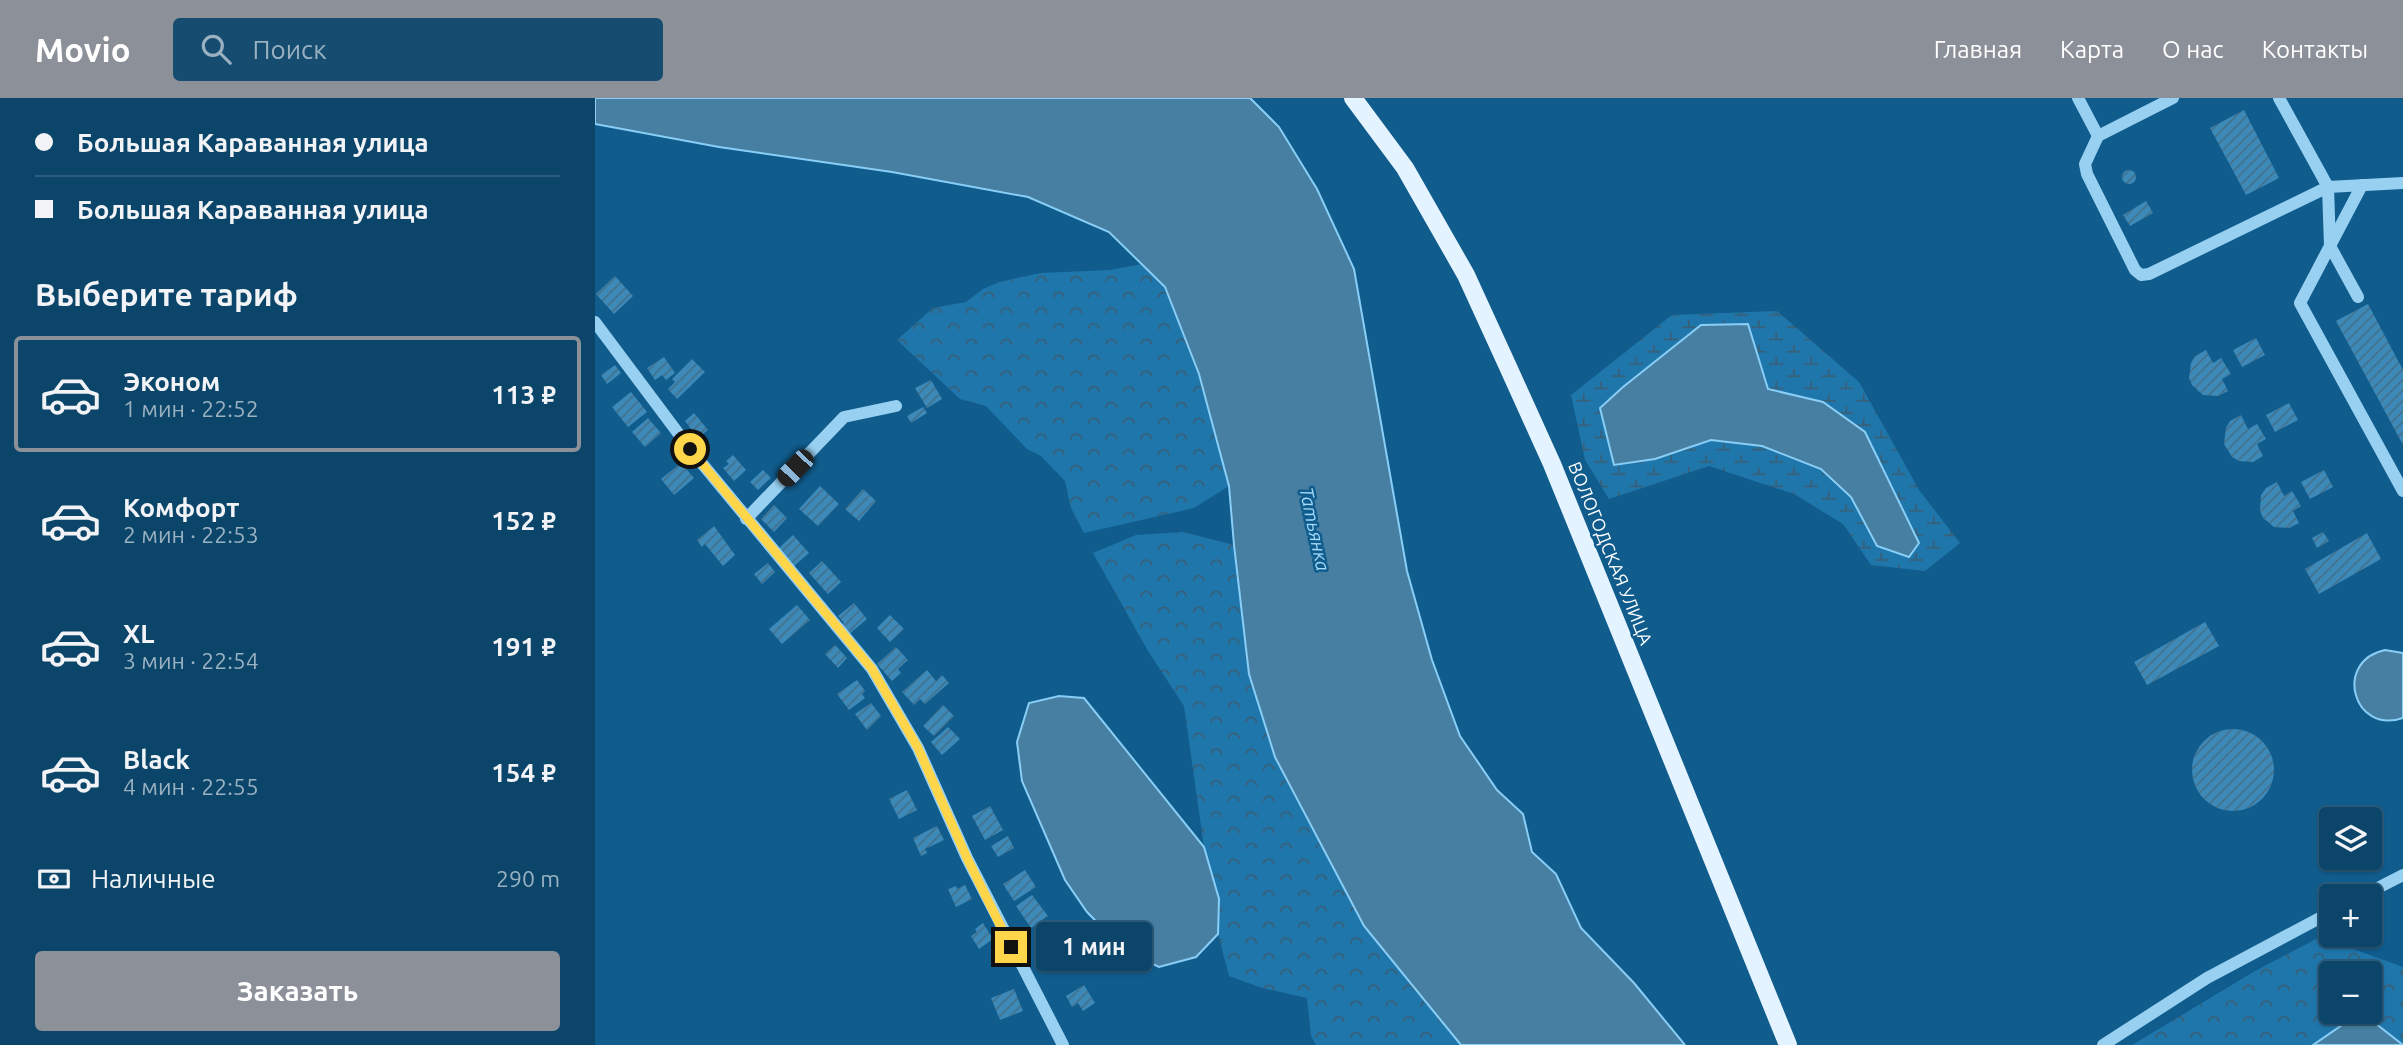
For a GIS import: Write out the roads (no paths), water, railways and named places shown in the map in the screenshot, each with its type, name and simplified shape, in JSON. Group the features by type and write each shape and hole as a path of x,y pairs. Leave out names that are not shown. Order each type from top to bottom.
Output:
{"main road":[{"name":"ВОЛОГОДСКАЯ УЛИЦА","path":"1353,98 1412,180 1466,275 1504,357 1563,489 1788,1045"}],"street":[{"path":"2078,98 2098,136"},
{"path":"2173,98 2098,136 2085,164 2087,174 2135,270 2141,275 2149,274 2328,187 2403,183"},
{"path":"2279,98 2328,187 2330,246 2358,297"},
{"path":"2362,185 2300,303 2403,491"},
{"path":"597,328 746,519 872,669 918,748 967,858 1063,1045"},
{"path":"746,519 844,417 896,406"},
{"path":"2382,886 2403,875"},
{"path":"2103,1045 2207,978 2319,918"}],"water":[{"name":"Татьянка","path":"595,98 1250,98 1279,127 1317,189 1354,269 1407,571 1432,660 1460,736 1497,790 1523,814 1532,852 1556,874 1581,928 1634,983 1685,1045 1461,1045 1364,926 1275,757 1249,674 1229,486 1199,374 1165,287 1109,232 1028,197 595,124"},
{"path":"1748,324 1768,389 1823,402 1865,432 1919,543 1909,557 1877,546 1851,497 1821,469 1762,446 1711,440 1655,459 1614,465 1600,408 1701,325"},
{"path":"2385,650 2403,653 2403,718 2386,720 2372,716 2362,707 2356,694 2355,681 2359,668 2369,657"},
{"path":"1059,696 1084,698 1204,847 1219,899 1218,934 1196,957 1159,967 1125,951 1087,912 1065,880 1022,781 1017,742 1029,703"},
{"path":"2344,1024 2376,1024 2403,1045 2313,1045"}]}
